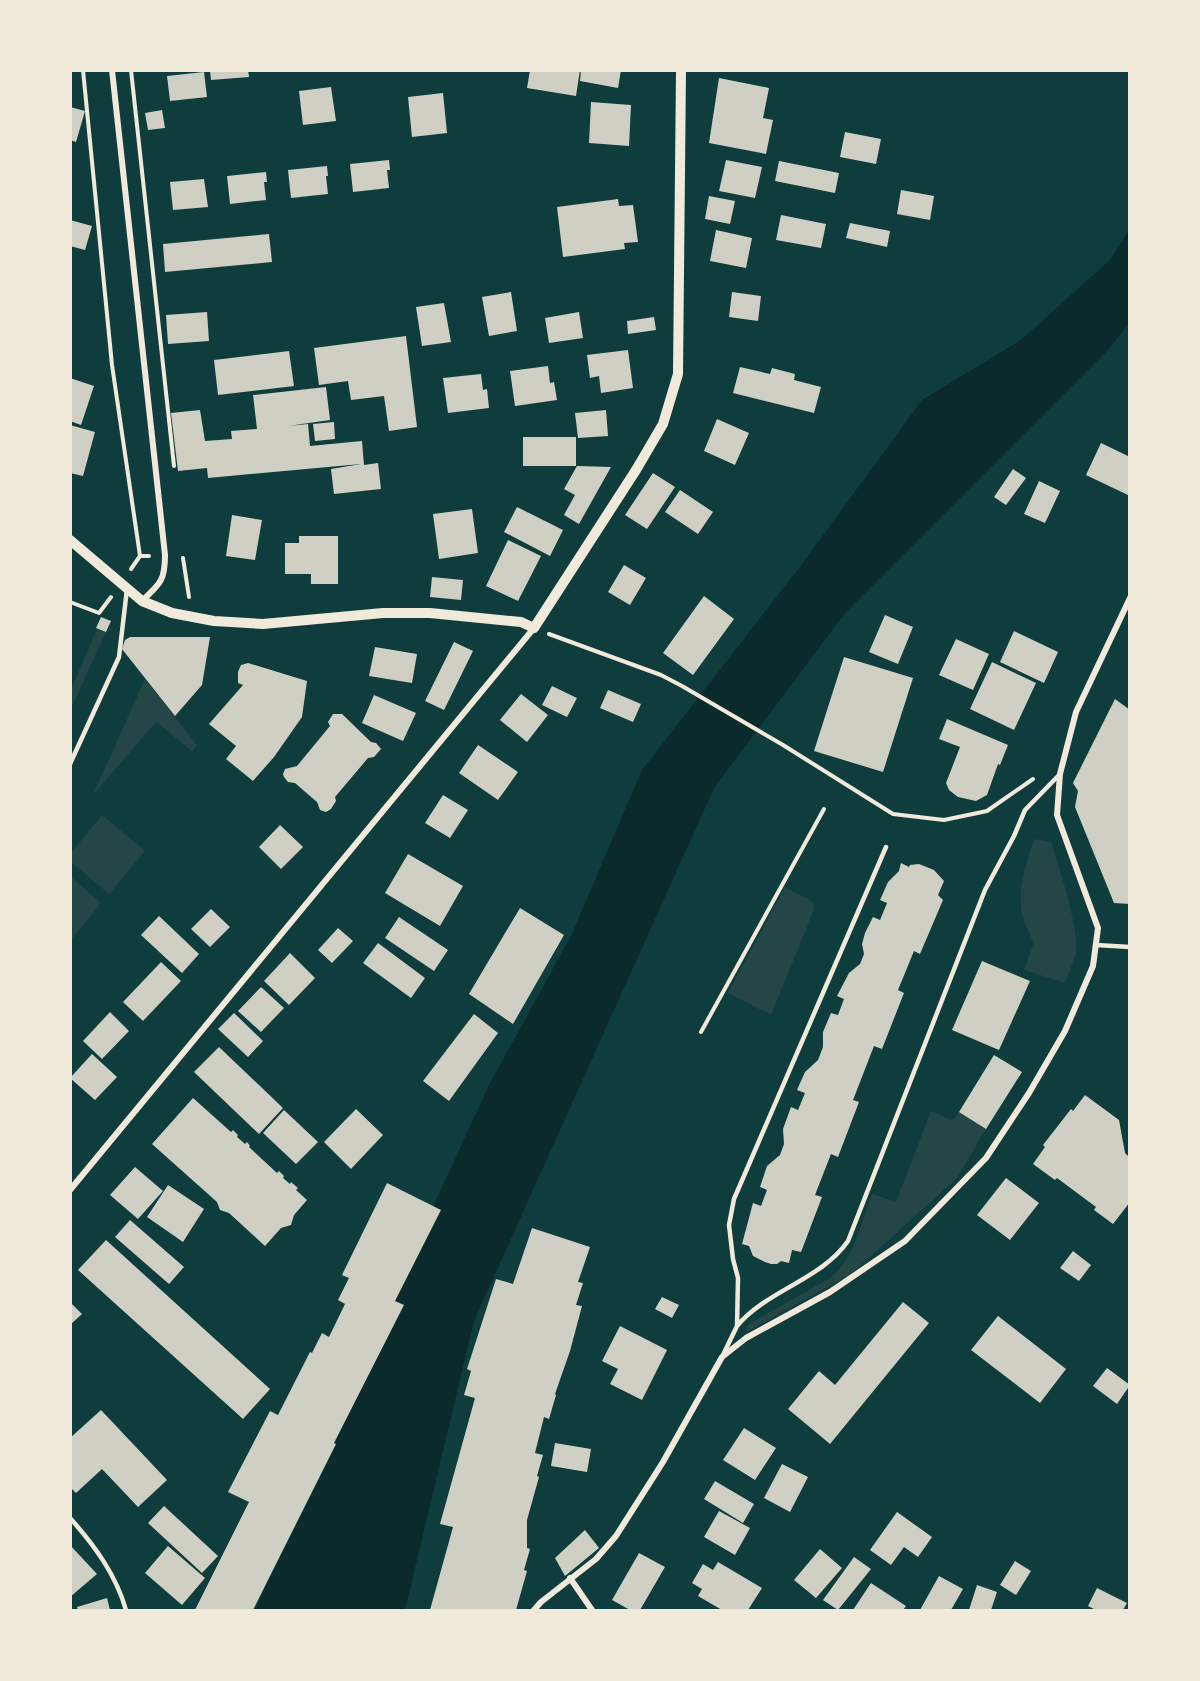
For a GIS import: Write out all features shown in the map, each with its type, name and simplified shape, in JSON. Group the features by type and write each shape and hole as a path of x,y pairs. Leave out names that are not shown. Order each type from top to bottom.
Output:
{"street":[{"path":"112,70 165,555 165,568 161,583 142,601"},
{"path":"70,1190 534,628 663,424 678,374 681,70"},
{"path":"70,540 142,601 172,613 214,621 263,624 384,613 430,613 521,622 534,628"},
{"path":"534,1611 541,1602 596,1559 616,1536 663,1462 722,1357 746,1338 830,1292 905,1241 986,1158 1029,1094 1065,1031 1093,966 1098,928 1057,815 1060,774 1076,712 1130,598"},
{"path":"570,1578 592,1611"}],"lane":[{"path":"70,764 119,657 128,588"},
{"path":"722,1357 736,1326 748,1312 827,1263 840,1252 848,1241 985,890 1025,810 1060,774"},
{"path":"736,1326 738,1278 729,1225 735,1199 886,847"},
{"path":"1096,945 1130,947"},
{"path":"70,1518 93,1544 109,1568 126,1611"}],"path":[{"path":"83,70 112,365 140,556 183,555 193,617"},
{"path":"131,70 175,473"},
{"path":"70,602 99,613"},
{"path":"547,633 661,675 783,745 893,814 944,820 987,811 1031,779 1060,774"},
{"path":"700,1032 824,809"}],"shaded area":[{"path":"1129,230 1129,323 1110,348 845,613 714,788 474,1321 405,1610 255,1610 410,1257 489,1085 571,936 642,770 802,564 922,400 1021,340 1110,260"},
{"path":"97,629 106,632 71,704 71,689"},
{"path":"145,679 197,745 192,751 156,722 93,795"},
{"path":"102,815 145,851 109,894 71,862 71,853"},
{"path":"1034,839 1051,842 1072,913 1076,952 1065,983 1024,970 1034,942 1023,916 1021,891"},
{"path":"71,877 101,903 71,940"},
{"path":"785,887 814,904 813,912 771,1015 728,993"},
{"path":"931,1111 953,1121 959,1112 986,1129 957,1178 851,1274 748,1331 745,1330 749,1324 830,1278 839,1270 846,1261 856,1239 872,1194 896,1202"}],"building":[{"path":"210,70 248,70 249,77 211,80"},
{"path":"530,70 580,70 576,96 527,88"},
{"path":"581,70 621,70 618,88 580,81"},
{"path":"204,72 207,97 170,101 167,76"},
{"path":"719,78 769,88 763,118 773,120 766,154 709,143"},
{"path":"331,87 336,121 303,125 299,91"},
{"path":"443,93 447,133 412,137 408,97"},
{"path":"591,102 631,105 629,146 589,143"},
{"path":"70,107 85,111 76,142 70,140"},
{"path":"162,110 165,128 148,130 145,113"},
{"path":"845,132 881,139 876,164 840,157"},
{"path":"389,160 390,170 387,170 389,188 353,192 350,164"},
{"path":"726,160 762,167 755,198 719,191"},
{"path":"779,161 839,173 835,193 775,181"},
{"path":"327,166 328,194 291,198 288,170"},
{"path":"266,172 267,182 264,182 266,200 230,204 227,176"},
{"path":"204,179 208,207 173,210 170,182"},
{"path":"901,190 934,196 930,220 897,214"},
{"path":"709,196 735,201 730,224 705,219"},
{"path":"618,199 619,206 633,205 638,242 624,243 625,249 563,257 557,207"},
{"path":"781,215 826,224 821,248 776,240"},
{"path":"70,220 92,226 85,250 70,246"},
{"path":"850,223 890,231 887,247 846,238"},
{"path":"716,230 752,238 746,268 710,261"},
{"path":"269,234 272,262 165,272 163,244"},
{"path":"511,292 517,331 489,336 482,297"},
{"path":"732,292 761,296 758,321 729,317"},
{"path":"444,303 451,342 422,346 416,307"},
{"path":"207,312 209,341 168,344 166,315"},
{"path":"579,312 583,338 549,343 545,318"},
{"path":"654,317 656,330 628,334 627,321"},
{"path":"406,336 417,427 389,431 384,396 351,400 348,381 319,385 314,348"},
{"path":"628,350 633,388 601,393 599,376 590,378 587,355"},
{"path":"289,351 294,386 218,395 214,360"},
{"path":"548,366 550,383 554,382 557,400 515,406 510,371"},
{"path":"740,367 770,374 772,368 795,374 794,380 821,387 814,413 733,393"},
{"path":"481,374 483,390 487,389 489,408 448,413 443,378"},
{"path":"70,378 94,386 81,425 70,421"},
{"path":"326,387 330,420 288,426 308,424 310,446 362,441 364,465 378,463 381,489 334,494 331,469 361,464 208,478 207,468 178,471 171,413 200,410 205,441 232,439 231,431 257,429 253,395"},
{"path":"606,410 608,436 578,438 575,413"},
{"path":"717,419 749,433 735,465 704,451"},
{"path":"334,422 335,439 315,441 313,424"},
{"path":"70,425 95,432 83,476 70,473"},
{"path":"523,437 576,437 576,466 523,466"},
{"path":"1101,443 1130,457 1130,496 1086,475"},
{"path":"577,466 611,467 579,524 564,515 575,495 564,489"},
{"path":"1013,469 1026,478 1006,505 994,497"},
{"path":"653,473 675,487 647,529 625,515"},
{"path":"1039,481 1060,491 1045,523 1024,514"},
{"path":"680,490 713,512 698,534 665,512"},
{"path":"517,507 563,530 550,556 504,532"},
{"path":"472,509 478,553 439,559 433,514"},
{"path":"232,515 262,520 255,560 226,556"},
{"path":"299,536 338,536 338,584 311,584 311,574 285,574 285,543 299,543"},
{"path":"508,540 541,556 518,601 486,586"},
{"path":"624,565 646,578 630,605 608,592"},
{"path":"432,577 463,580 461,600 430,597"},
{"path":"704,596 734,619 693,675 663,653"},
{"path":"885,615 913,627 898,664 869,652"},
{"path":"101,617 111,621 106,632 96,628"},
{"path":"1014,631 1058,652 1044,683 1000,662"},
{"path":"130,637 210,637 202,685 175,716 122,649 125,640"},
{"path":"956,639 989,654 973,690 939,675"},
{"path":"454,642 473,651 444,710 425,701"},
{"path":"375,647 417,654 412,683 369,676"},
{"path":"844,657 913,678 883,772 814,751"},
{"path":"992,662 1036,683 1014,730 970,709"},
{"path":"248,663 307,681 302,717 274,757 253,781 226,759 236,746 209,724 243,685 238,683 238,672 241,665"},
{"path":"552,686 577,698 567,717 542,705"},
{"path":"608,690 641,704 633,722 600,708"},
{"path":"521,694 548,715 527,742 500,720"},
{"path":"374,695 416,713 403,741 362,723"},
{"path":"1115,699 1130,710 1130,904 1114,903 1075,807 1078,791 1073,783"},
{"path":"333,714 342,714 381,749 374,757 368,758 335,797 336,801 331,809 326,812 320,810 317,802 295,783 288,782 283,774 285,769 297,766 330,726 328,722"},
{"path":"947,719 1008,745 1000,765 998,764 987,795 976,801 958,797 949,790 946,783 960,747 939,739"},
{"path":"478,745 518,772 498,800 459,773"},
{"path":"443,795 468,810 450,838 425,823"},
{"path":"280,825 303,847 281,869 259,847"},
{"path":"408,854 463,886 440,926 385,893"},
{"path":"901,863 909,867 919,864 934,870 944,881 938,895 943,900 920,954 914,951 898,990 904,993 882,1049 874,1046 853,1100 859,1102 838,1157 831,1154 815,1195 822,1197 801,1252 792,1250 789,1263 781,1261 771,1264 753,1256 749,1246 742,1244 753,1203 761,1206 767,1190 760,1187 767,1166 780,1155 784,1144 783,1129 791,1107 798,1110 805,1093 797,1090 805,1072 818,1060 823,1047 823,1032 831,1013 838,1015 844,999 837,996 849,973 860,964 864,954 862,944 865,933 873,917 880,920 887,903 880,900 888,882 899,871"},
{"path":"520,908 564,935 513,1024 469,994"},
{"path":"211,909 230,927 210,947 191,929"},
{"path":"159,916 199,954 182,973 141,935"},
{"path":"399,917 448,950 434,971 385,938"},
{"path":"338,928 353,941 332,963 318,950"},
{"path":"378,943 425,978 411,998 363,963"},
{"path":"290,953 315,978 289,1005 264,981"},
{"path":"982,961 1030,981 999,1050 952,1030"},
{"path":"161,962 181,981 143,1021 123,1002"},
{"path":"261,987 284,1008 261,1032 238,1011"},
{"path":"110,1012 129,1031 102,1059 83,1041"},
{"path":"234,1013 263,1041 248,1057 218,1029"},
{"path":"474,1014 498,1033 449,1101 423,1081"},
{"path":"219,1047 283,1108 259,1134 194,1072"},
{"path":"92,1054 117,1077 95,1100 70,1078"},
{"path":"994,1055 1022,1072 986,1129 959,1112"},
{"path":"1085,1095 1119,1120 1125,1153 1130,1158 1130,1202 1113,1224 1094,1210 1096,1207 1057,1178 1055,1180 1033,1164 1045,1147 1043,1145"},
{"path":"193,1098 231,1132 233,1130 245,1144 247,1142 249,1147 277,1173 279,1171 284,1176 283,1178 298,1188 296,1190 307,1200 294,1215 291,1225 281,1228 265,1246 229,1213 220,1210 217,1202 152,1144"},
{"path":"356,1109 383,1135 351,1169 324,1142"},
{"path":"284,1110 318,1142 296,1164 263,1133"},
{"path":"135,1167 163,1191 138,1219 110,1195"},
{"path":"1006,1178 1039,1203 1010,1240 977,1215"},
{"path":"387,1183 441,1210 395,1301 404,1305 253,1610 195,1610 249,1502 228,1492 270,1411 278,1415 322,1333 329,1337 345,1304 338,1300 349,1278 342,1275"},
{"path":"168,1185 204,1209 183,1242 147,1217"},
{"path":"130,1220 184,1267 169,1284 115,1237"},
{"path":"532,1228 590,1247 578,1282 583,1283 576,1305 582,1306 570,1351 549,1419 544,1417 535,1453 543,1455 527,1520 527,1548 530,1549 524,1570 527,1571 516,1610 430,1610 453,1527 440,1524 475,1398 464,1395 471,1371 467,1369 496,1279 513,1284"},
{"path":"106,1240 270,1389 243,1419 78,1270"},
{"path":"1073,1251 1091,1265 1079,1281 1060,1268"},
{"path":"662,1297 679,1305 672,1318 655,1309"},
{"path":"70,1302 82,1314 70,1325"},
{"path":"903,1302 929,1323 830,1444 788,1409 819,1371 835,1385"},
{"path":"998,1316 1066,1369 1040,1403 971,1350"},
{"path":"620,1326 667,1350 642,1400 610,1384 618,1369 602,1361"},
{"path":"1107,1368 1130,1385 1117,1404 1093,1386"},
{"path":"101,1410 167,1480 138,1507 102,1469 76,1493 70,1487 70,1438"},
{"path":"744,1428 776,1448 755,1480 723,1460"},
{"path":"555,1443 591,1449 587,1472 551,1466"},
{"path":"782,1464 808,1477 790,1512 764,1498"},
{"path":"715,1481 754,1504 743,1523 704,1499"},
{"path":"164,1506 218,1556 202,1573 148,1523"},
{"path":"719,1511 750,1528 735,1555 704,1537"},
{"path":"897,1512 932,1537 918,1557 904,1547 891,1565 870,1550"},
{"path":"585,1530 599,1548 565,1576 555,1558"},
{"path":"70,1545 97,1574 70,1597"},
{"path":"168,1546 205,1578 182,1605 145,1573"},
{"path":"820,1549 842,1568 816,1598 794,1580"},
{"path":"639,1553 665,1567 640,1610 630,1610 612,1600"},
{"path":"854,1557 871,1569 838,1610 823,1600"},
{"path":"1015,1561 1031,1571 1016,1595 1000,1585"},
{"path":"718,1562 762,1588 748,1610 722,1610 698,1596 702,1589 692,1583 703,1564 713,1570"},
{"path":"939,1576 963,1589 951,1610 920,1610"},
{"path":"871,1583 906,1606 903,1610 853,1610"},
{"path":"977,1585 997,1592 991,1610 969,1610"},
{"path":"1097,1588 1127,1603 1123,1610 1096,1610 1088,1606"},
{"path":"107,1598 110,1610 78,1610 77,1607"}]}
